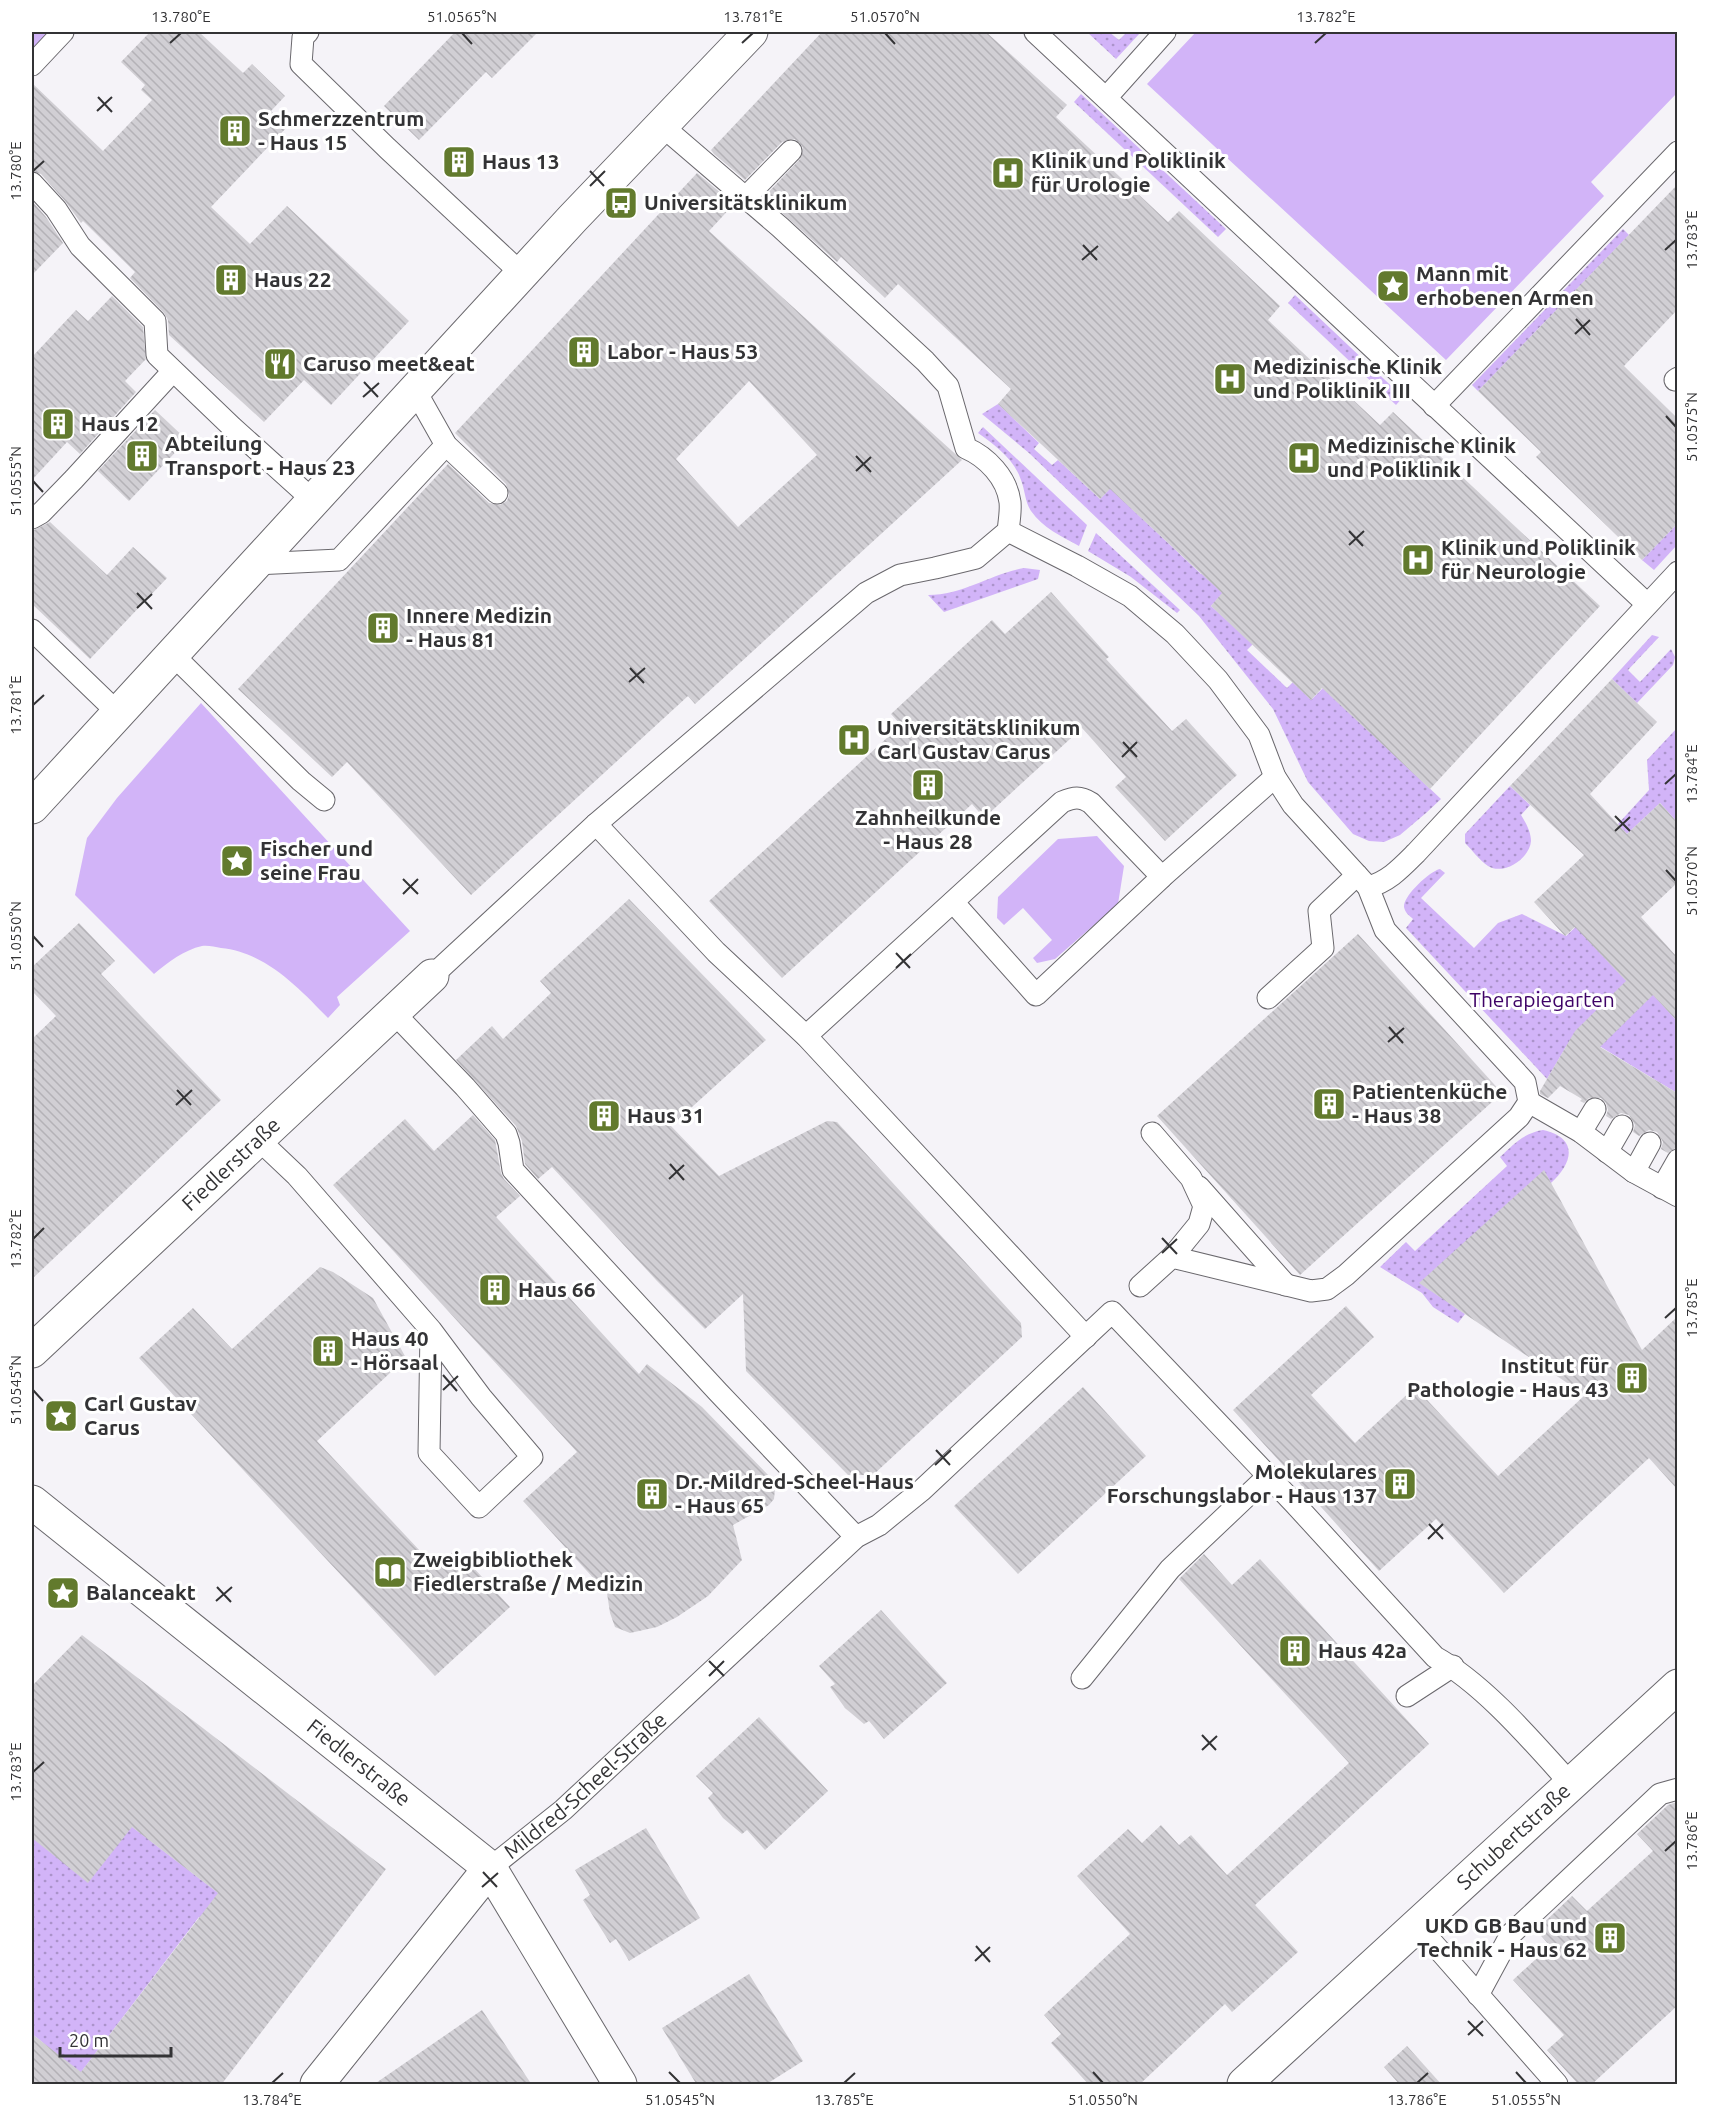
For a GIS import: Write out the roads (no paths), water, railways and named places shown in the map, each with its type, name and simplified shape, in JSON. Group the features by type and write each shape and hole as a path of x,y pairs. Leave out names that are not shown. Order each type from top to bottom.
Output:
{"street":[{"path":"32,807 522,274 751,32"},
{"name":"Fiedlerstraße","path":"32,1352 432,976"},
{"name":"Fiedlerstraße","path":"32,1502 490,1868 620,2085"},
{"name":"Schubertstraße","path":"1244,2085 1677,1686"},
{"name":"Mildred-Scheel-Straße","path":"317,2085 490,1868"}],"lane":[{"path":"32,65 63,32"},
{"path":"308,32 303,37 301,64 372,134 522,274"},
{"path":"1035,32 1647,604"},
{"path":"1106,98 1165,32"},
{"path":"432,976 596,824 866,593 900,575 976,558 1008,531 1010,501 999,473 978,453 966,448 948,386 872,311 661,125"},
{"path":"745,198 790,150"},
{"path":"1434,405 1677,152"},
{"path":"32,183 56,209 80,246 155,321 157,355 314,501"},
{"path":"32,519 41,513 74,479 173,371"},
{"path":"416,390 446,445 497,494"},
{"path":"255,564 339,560 446,445"},
{"path":"1008,531 1130,596 1174,634 1218,680 1259,735 1275,777 1293,805 1362,881 1385,930 1525,1082 1529,1102 1519,1118 1346,1275 1327,1289 1311,1291 1172,1257"},
{"path":"1268,998 1323,948 1319,911 1362,881 1380,884 1416,853 1677,572"},
{"path":"32,630 118,713"},
{"path":"172,654 301,781 324,800"},
{"path":"953,902 1036,995 1162,877 1275,777"},
{"path":"806,1036 1062,802 1082,797 1091,802 1162,877"},
{"path":"596,824 716,952 806,1036 1086,1337"},
{"path":"393,1012 506,1134 513,1170 726,1401 856,1537"},
{"path":"1529,1102 1581,1132 1634,1172 1670,1192 1677,1160"},
{"path":"1581,1132 1595,1109"},
{"path":"1607,1152 1622,1126"},
{"path":"1152,1132 1286,1285"},
{"path":"259,1140 297,1176 432,1330 481,1397 532,1457 479,1507 429,1453 432,1330"},
{"path":"1634,1172 1650,1143"},
{"path":"1140,1286 1172,1257 1199,1224 1204,1206 1191,1178"},
{"name":"Mildred-Scheel-Straße","path":"490,1868 563,1810 856,1537 879,1525 922,1490 1112,1312 1268,1476"},
{"path":"1082,1678 1170,1569 1268,1476 1436,1657 1453,1666 1525,1733 1570,1783"},
{"path":"1407,1696 1453,1666"},
{"path":"1478,1995 1511,1934 1660,1794 1677,1790"},
{"path":"1417,1925 1557,2085"}],"place":[{"name":"Schmerzzentrum - Haus 15","path":"235,131"},
{"name":"Haus 13","path":"459,162"},
{"name":"Klinik und Poliklinik für Urologie","path":"1008,173"},
{"name":"Universitätsklinikum","path":"621,203"},
{"name":"Haus 22","path":"231,280"},
{"name":"Mann mit erhobenen Armen","path":"1393,286"},
{"name":"Labor - Haus 53","path":"584,352"},
{"name":"Caruso meet&eat","path":"280,364"},
{"name":"Medizinische Klinik und Poliklinik III","path":"1230,379"},
{"name":"Haus 12","path":"58,424"},
{"name":"Abteilung Transport - Haus 23","path":"142,456"},
{"name":"Medizinische Klinik und Poliklinik I","path":"1304,458"},
{"name":"Klinik und Poliklinik für Neurologie","path":"1418,560"},
{"name":"Innere Medizin - Haus 81","path":"383,628"},
{"name":"Universitätsklinikum Carl Gustav Carus","path":"854,740"},
{"name":"Zahnheilkunde - Haus 28","path":"928,785"},
{"name":"Fischer und seine Frau","path":"237,861"},
{"name":"Patientenküche - Haus 38","path":"1329,1104"},
{"name":"Haus 31","path":"604,1116"},
{"name":"Haus 66","path":"495,1290"},
{"name":"Haus 40 - Hörsaal","path":"328,1351"},
{"name":"Institut für Pathologie - Haus 43","path":"1632,1378"},
{"name":"Carl Gustav Carus","path":"61,1416"},
{"name":"Molekulares Forschungslabor - Haus 137","path":"1400,1484"},
{"name":"Dr.-Mildred-Scheel-Haus - Haus 65","path":"652,1494"},
{"name":"Zweigbibliothek Fiedlerstraße / Medizin","path":"390,1572"},
{"name":"Balanceakt","path":"63,1593"},
{"name":"Haus 42a","path":"1295,1651"},
{"name":"UKD GB Bau und Technik - Haus 62","path":"1610,1938"}],"park label":[{"name":"Therapiegarten","path":"1542,1000"}]}
